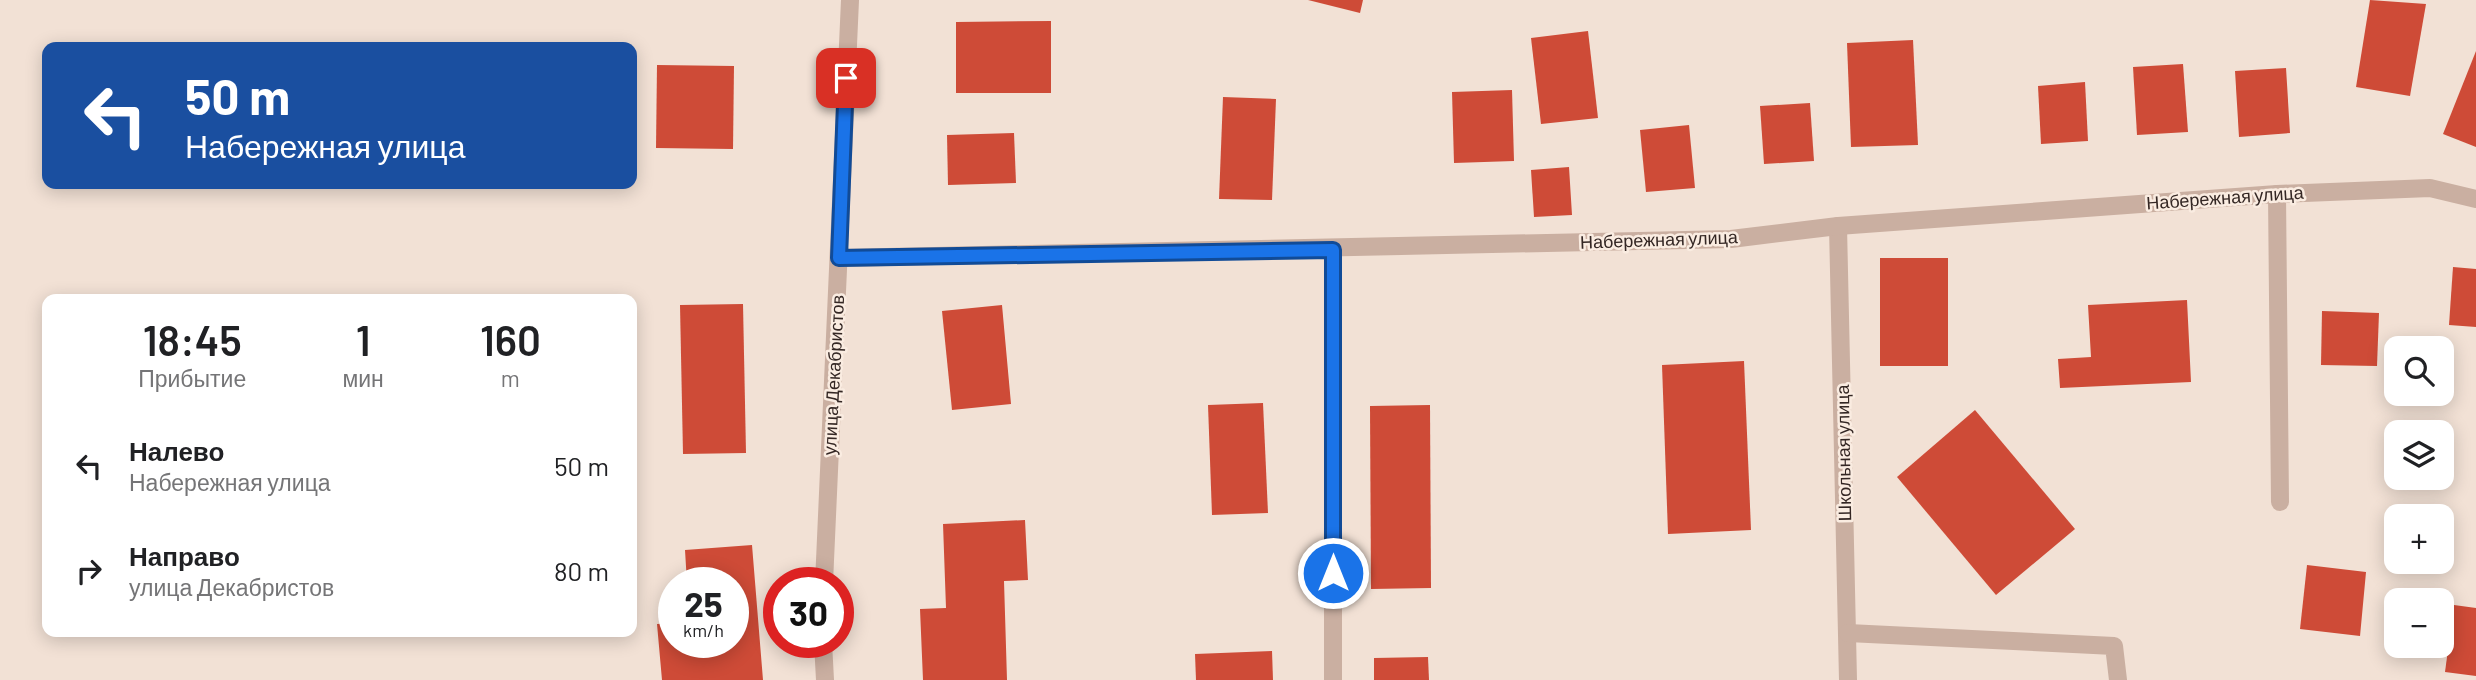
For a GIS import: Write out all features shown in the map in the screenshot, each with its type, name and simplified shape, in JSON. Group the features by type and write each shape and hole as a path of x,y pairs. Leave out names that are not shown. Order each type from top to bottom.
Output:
{"street":[{"name":"улица Декабристов","path":"825,567 849,0"},
{"name":"Набережная улица","path":"839,258 1333,250 1731,239 1838,226 2277,194 2430,188 2476,200"},
{"path":"2277,194 2280,502"},
{"name":"Школьная улица","path":"1838,226 1848,680"},
{"path":"1333,250 1333,680"},
{"path":"1848,633 2115,646 2118,680"},
{"path":"823,658 825,680"}],"building":[{"path":"1308,0 1363,0 1360,13"},
{"path":"2370,0 2426,4 2410,96 2356,87"},
{"path":"1051,21 1051,93 956,93 956,22"},
{"path":"1588,31 1598,118 1541,124 1531,38"},
{"path":"1913,40 1918,145 1851,147 1847,43"},
{"path":"2476,51 2476,147 2443,134"},
{"path":"2183,64 2188,132 2137,135 2133,67"},
{"path":"657,65 734,66 733,149 656,148"},
{"path":"2286,68 2290,133 2239,137 2235,71"},
{"path":"2085,82 2088,141 2041,144 2038,86"},
{"path":"1512,90 1514,161 1454,163 1452,92"},
{"path":"1223,97 1276,99 1272,200 1219,199"},
{"path":"1810,103 1814,161 1764,164 1760,106"},
{"path":"1689,125 1695,188 1646,192 1640,130"},
{"path":"1014,133 1016,183 948,185 947,135"},
{"path":"1569,167 1572,215 1534,217 1531,170"},
{"path":"1880,258 1948,258 1948,366 1880,366"},
{"path":"2453,267 2476,269 2476,327 2449,325"},
{"path":"2187,300 2191,382 2060,388 2058,359 2091,357 2088,305"},
{"path":"743,304 746,453 683,454 680,305"},
{"path":"1002,305 1011,404 952,410 942,311"},
{"path":"2322,311 2379,313 2377,366 2321,365"},
{"path":"1744,361 1751,530 1668,534 1662,365"},
{"path":"1263,403 1268,513 1212,515 1208,405"},
{"path":"1430,405 1431,588 1371,589 1370,406"},
{"path":"1975,410 2075,529 1996,595 1897,477"},
{"path":"1025,520 1028,580 1004,581 1007,680 923,680 920,609 946,608 943,524"},
{"path":"752,545 763,680 662,680 660,658 749,658 749,567 686,567 685,550"},
{"path":"2307,565 2366,572 2360,636 2300,629"},
{"path":"2454,605 2476,608 2476,676 2445,672 2447,658 2454,658"},
{"path":"1272,651 1273,680 1196,680 1195,654"},
{"path":"1428,657 1429,680 1374,680 1374,658"}],"route":[{"path":"846,78 839,258 1333,250 1333,573"}]}
